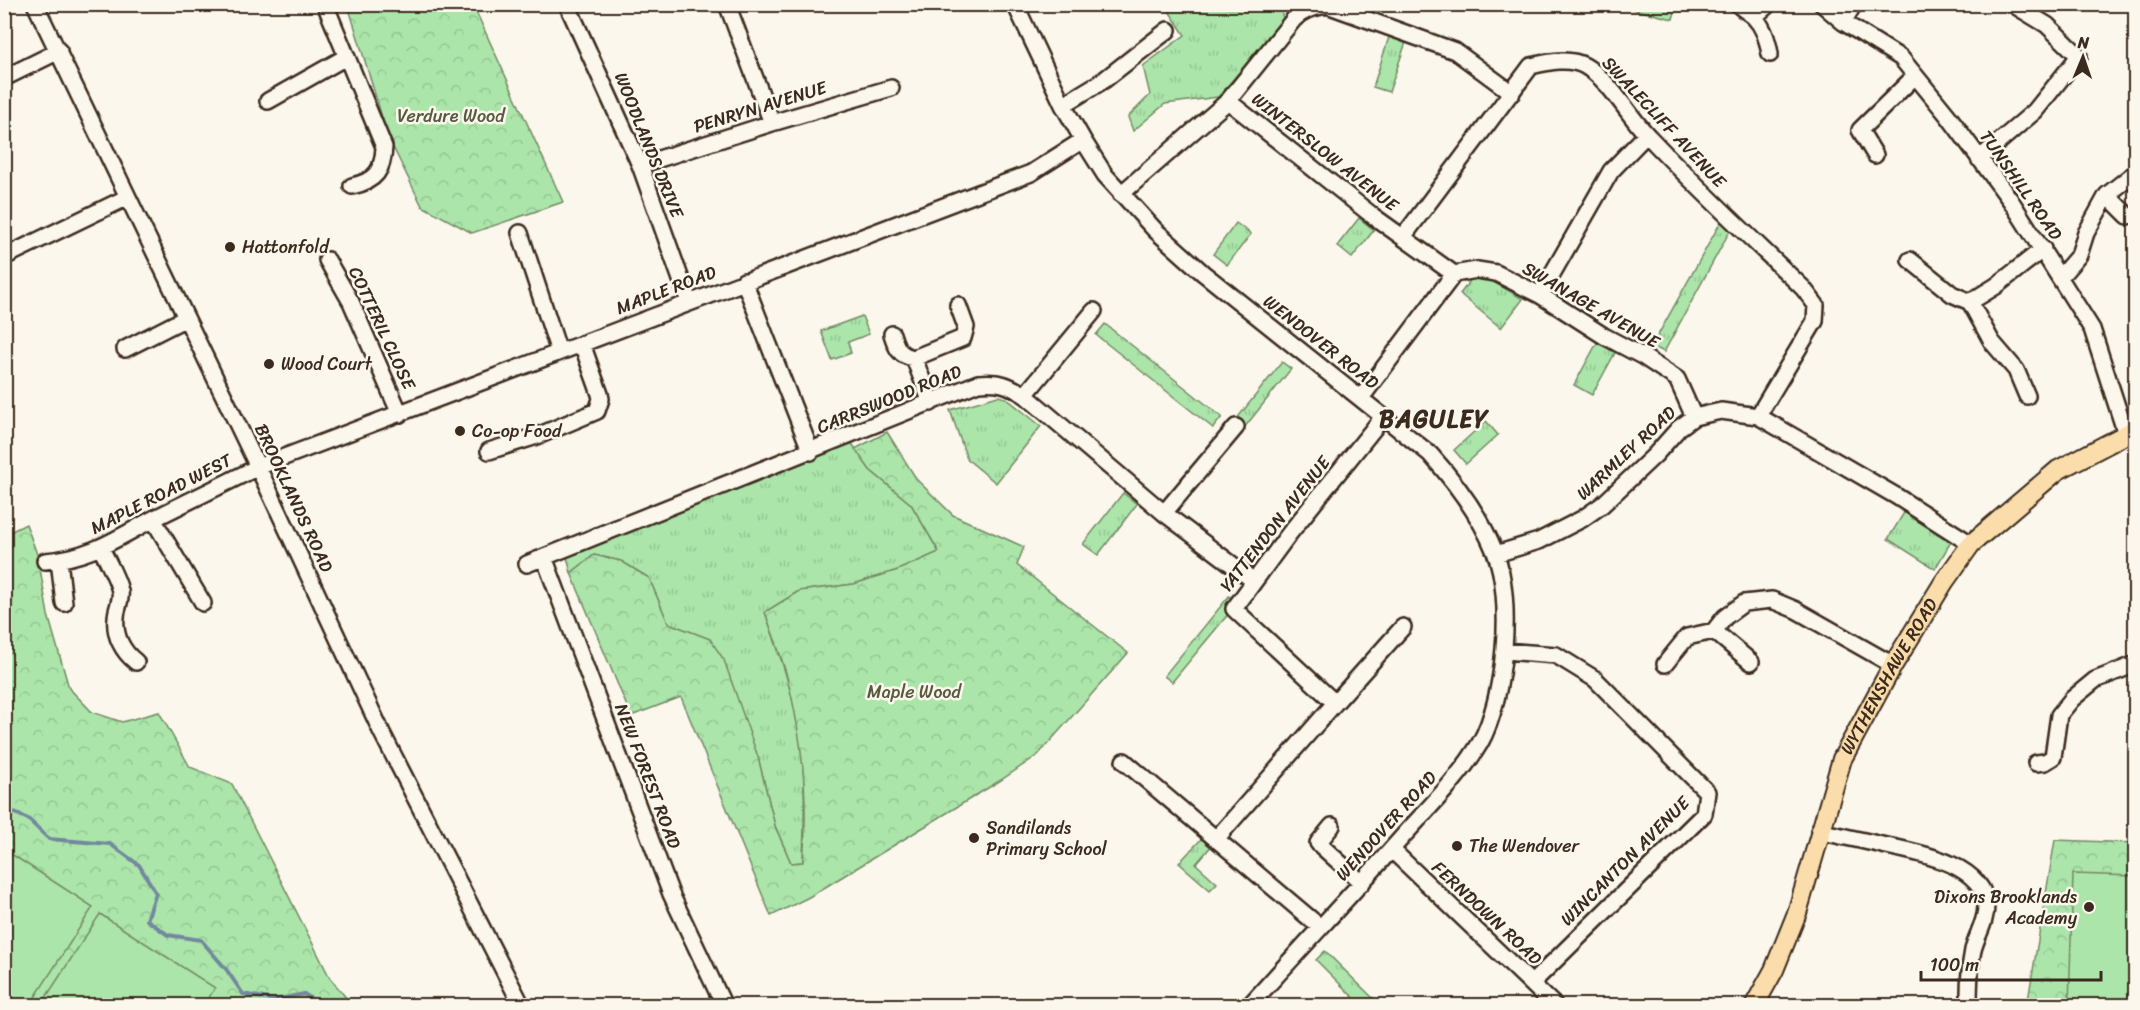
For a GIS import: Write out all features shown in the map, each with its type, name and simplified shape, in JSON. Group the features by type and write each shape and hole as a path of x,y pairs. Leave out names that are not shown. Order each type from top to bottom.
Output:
{"main road":[{"name":"WYTHENSHAWE ROAD","path":"1754,1005 1774,970 1797,913 1819,831 1842,759 1893,665 1944,582 1971,544 2058,470 2131,431"}],"street":[{"name":"BROOKLANDS ROAD","path":"35,4 258,467 382,733 522,1005"},
{"path":"325,4 384,147 383,165 376,175 352,186"},
{"name":"WOODLANDS DRIVE","path":"567,4 640,165 689,302"},
{"path":"727,4 772,123"},
{"name":"WENDOVER ROAD","path":"1015,4 1062,105 1105,175 1121,194 1155,230 1203,273 1430,454 1471,504 1496,554 1504,596 1505,651 1497,694 1481,741 1446,789 1249,1005"},
{"path":"1738,4 1754,17 1765,35 1770,54"},
{"path":"1754,17 1769,4"},
{"name":"TUNSHILL ROAD","path":"1822,4 1843,21 1901,58 2011,201 2092,329 2131,431"},
{"path":"1843,21 1854,4"},
{"path":"1979,159 2035,111 2079,56 2047,26 2014,5"},
{"path":"1228,101 1294,19 1303,11 1313,7 1327,6 1455,51 1512,93"},
{"path":"1062,105 1104,80 1168,30"},
{"path":"4,78 59,51"},
{"path":"268,101 346,57"},
{"name":"SWALECLIFF AVENUE","path":"1403,237 1531,66 1550,61 1566,61 1584,65 1610,89 1646,135 1803,288 1816,304 1815,321 1758,416"},
{"path":"1875,155 1860,130 1915,76"},
{"name":"PENRYN AVENUE","path":"640,165 891,88"},
{"name":"WINTERSLOW AVENUE","path":"1121,194 1228,101 1373,216 1454,274"},
{"path":"1540,295 1611,171 1646,135"},
{"name":"MAPLE ROAD","path":"258,467 1031,173 1083,140"},
{"path":"2060,277 2079,255 2086,233 2107,195 2136,172"},
{"path":"2107,195 2128,216"},
{"path":"4,257 128,197"},
{"path":"520,232 559,352"},
{"path":"1970,302 1996,286 2043,249"},
{"name":"COTTERIL CLOSE","path":"327,260 351,302 400,414"},
{"path":"1910,260 1952,294 1970,302 1992,342 2016,370 2027,396"},
{"name":"SWANAGE AVENUE","path":"1454,274 1477,270 1496,273 1540,295 1677,379 1694,417"},
{"path":"1361,398 1454,274"},
{"path":"744,281 811,452"},
{"path":"892,334 896,347 901,353 906,357 914,358 963,338 966,327 958,304"},
{"path":"1025,395 1094,311"},
{"path":"125,349 186,318"},
{"path":"489,451 540,435 597,411 601,399 600,394 582,344"},
{"path":"914,358 931,403"},
{"name":"CARRSWOOD ROAD","path":"527,564 811,452 978,383 993,382 1007,384 1025,395 1164,513 1254,581"},
{"name":"WARMLEY ROAD","path":"1496,554 1539,541 1588,515 1602,505 1655,455 1679,428 1694,417 1721,411 1758,416 1868,479 1971,544"},
{"name":"YATTENDON AVENUE","path":"1335,704 1234,609 1383,417"},
{"path":"1164,513 1236,427"},
{"name":"MAPLE ROAD WEST","path":"64,603 52,560 101,548 153,519 258,467"},
{"path":"153,519 202,603"},
{"path":"101,548 120,590 120,604 116,618 121,646 126,654 136,662"},
{"name":"NEW FOREST ROAD","path":"543,557 671,894 724,1005"},
{"path":"1665,664 1687,637 1714,631 1725,617 1744,603 1772,600 1796,610 1893,665"},
{"path":"1216,839 1403,627"},
{"path":"1714,631 1751,662"},
{"name":"WINCANTON AVENUE","path":"1505,651 1556,655 1594,679 1707,792 1704,814 1532,983"},
{"path":"2036,763 2045,762 2053,757 2059,715 2072,699 2095,680 2136,663"},
{"path":"1124,761 1320,927"},
{"path":"1332,826 1318,843 1362,883"},
{"path":"1819,831 1924,854 1958,868 1972,878 1983,892 1986,903 1985,917 1974,950 1970,973 1969,1005"},
{"name":"FERNDOWN ROAD","path":"1392,850 1532,983 1550,1004"}],"green space":[{"name":"Verdure Wood","path":"348,5 473,5 563,202 472,233 422,206 388,137"},
{"path":"1165,5 1282,5 1284,20 1218,97 1165,104 1133,131 1128,117 1150,95 1143,66 1185,35"},
{"path":"1616,5 1677,5 1673,19"},
{"path":"1390,34 1407,39 1389,92 1373,87"},
{"path":"1359,218 1374,230 1352,258 1337,246"},
{"path":"1723,218 1732,227 1664,352 1652,346"},
{"path":"1236,223 1251,234 1227,265 1213,254"},
{"path":"1475,274 1480,274 1523,299 1501,328 1460,294"},
{"path":"862,316 869,334 848,342 851,353 832,360 821,331"},
{"path":"1105,324 1222,417 1213,428 1096,335"},
{"path":"1598,341 1616,351 1592,395 1574,385"},
{"path":"1282,362 1291,369 1244,428 1235,421"},
{"path":"998,396 1006,398 1041,426 996,483 967,459 950,410"},
{"path":"1486,421 1498,435 1466,464 1454,450"},
{"name":"Maple Wood","path":"887,432 917,480 953,515 1024,547 1017,565 1128,653 1038,755 809,897 771,916 681,697 631,716 571,573 594,555 621,561 649,578 668,623 710,639 724,660 758,757 775,826 791,863 803,862 805,815 800,743 786,673 765,612 799,591 854,584 898,570 939,552 911,504 870,470 855,449"},
{"path":"851,442 870,470 911,504 939,552 898,570 854,584 799,591 765,612 791,695 803,760 803,862 791,863 775,826 758,757 710,639 668,623 649,578 621,561 594,555 571,573 566,553"},
{"path":"1123,493 1137,504 1098,555 1083,544"},
{"path":"1905,511 1952,540 1935,569 1888,539"},
{"path":"26,524 38,557 48,615 69,688 92,712 122,722 159,712 190,767 232,784 330,978 352,1005 5,1006 4,535"},
{"path":"1229,596 1232,599 1225,608 1230,612 1172,682 1164,676"},
{"path":"1204,836 1213,844 1196,864 1217,883 1210,890 1179,863"},
{"name":"Dixons Brooklands Academy","path":"2055,840 2135,843 2135,1005 2027,1006"},
{"path":"5,850 93,907 30,1005 5,1005"},
{"path":"2073,874 2135,876 2135,1005 2069,1005"},
{"path":"100,914 215,988 204,1005 41,1005"},
{"path":"1325,951 1380,1005 1361,1005 1316,960"}],"waterway":[{"path":"4,808 28,819 49,839 110,844 139,865 156,893 147,920 168,935 201,940 226,969 243,994 274,1000 304,994 322,1006"}],"place":[{"name":"Hattonfold","path":"230,247"},
{"name":"Wood Court","path":"269,364"},
{"name":"Co-op Food","path":"460,431"},
{"name":"Sandilands Primary School","path":"974,838"},
{"name":"The Wendover","path":"1457,846"},
{"name":"Dixons Brooklands Academy","path":"2089,907"}],"district":[{"name":"BAGULEY","path":"1434,419"}]}
